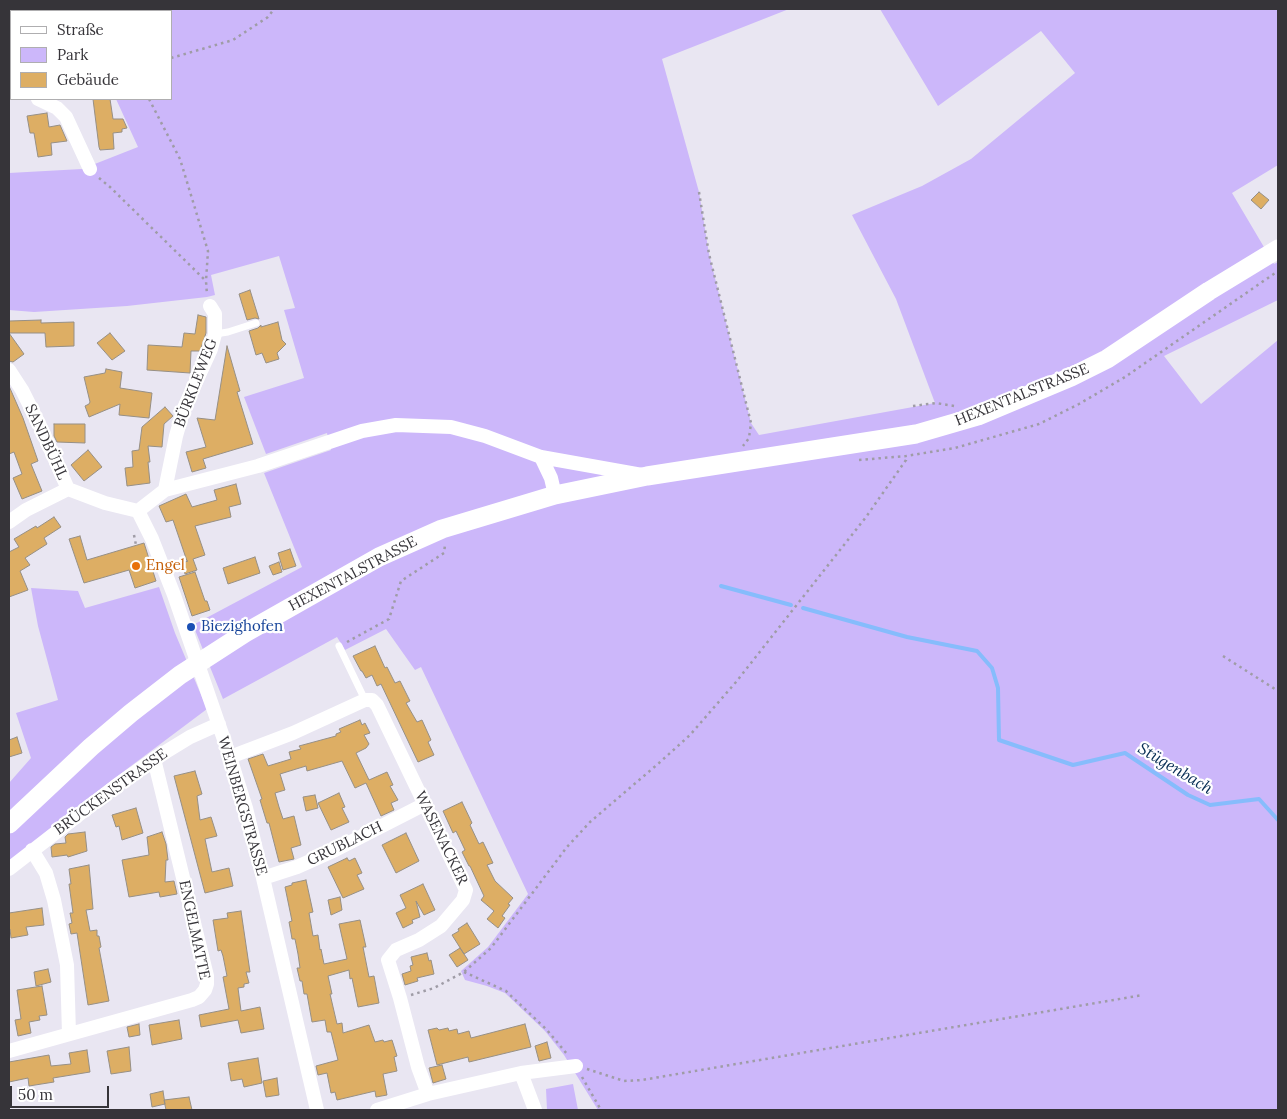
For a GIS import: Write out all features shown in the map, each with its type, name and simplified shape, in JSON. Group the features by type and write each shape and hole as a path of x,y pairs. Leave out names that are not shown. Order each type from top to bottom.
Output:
{"main road":[{"name":"HEXENTALSTRASSE","path":"9,824 48,786 131,713 180,675 245,633 386,554 442,529 555,495 647,476 916,434 978,416 1107,360 1209,291 1278,249"}],"street":[{"path":"40,100 57,108 66,117 90,169"},
{"name":"BÜRKLEWEG","path":"166,490 176,436 184,408 211,349 215,334 215,314 210,306"},
{"name":"SANDBÜHL","path":"9,370 22,390 68,488"},
{"name":"HEXENTALSTRASSE","path":"138,512 166,490 258,466 362,431 396,425 451,426 541,456 647,476"},
{"path":"541,456 551,478 555,495"},
{"path":"9,522 26,510 68,488 96,500 138,512"},
{"name":"WEINBERGSTRASSE","path":"138,512 152,539 209,693 246,808 317,1110"},
{"path":"230,757 365,700"},
{"name":"WASENACKER","path":"365,700 372,700 377,705 466,890 463,900 441,926 419,940 396,950 390,955 388,960 418,1067 428,1094"},
{"name":"BRÜCKENSTRASSE","path":"9,869 154,759 190,737 219,724"},
{"name":"ENGELMATTE","path":"9,1050 192,1000 203,994 207,984 207,976 154,759"},
{"name":"GRUBLACH","path":"263,878 297,867 335,850 425,804"},
{"path":"32,850 46,873 54,900 67,965 68,1034"},
{"path":"376,1110 428,1094 521,1074 576,1066"},
{"path":"521,1074 535,1110"}],"lane":[{"path":"215,334 256,323"},
{"path":"339,646 365,700"}],"path":[{"path":"172,58 233,40 268,17 274,9"},
{"path":"150,100 180,159 208,251 206,281 210,306"},
{"path":"90,169 206,281"},
{"path":"699,192 709,254 751,423 750,438 739,451 741,461"},
{"path":"913,406 936,403 954,406"},
{"path":"400,998 434,988 464,972 491,948 567,847 590,822 690,735 736,682 866,517 906,460 906,456"},
{"path":"132,527 136,545"},
{"path":"339,646 390,619 401,581 444,553 446,541 437,544"},
{"path":"1223,656 1278,691"},
{"path":"464,972 506,991 521,1003 547,1030 576,1066 601,1110"},
{"path":"576,1066 624,1081 642,1080 1143,995"}],"green space":[{"path":"789,9 662,59 699,192 709,254 751,423 759,435 935,403 896,299 852,215 922,186 971,159 1075,73 1041,31 938,106 880,9 1278,9 1278,165 1232,193 1274,264 1278,262 1278,300 1164,356 1201,404 1278,340 1278,1110 598,1110 564,1055 545,1031 505,993 465,980 461,971 488,947 528,894 421,667 415,670 386,629 345,650 337,637 223,699 193,625 302,567 264,473 331,450 327,433 266,454 244,397 304,378 284,310 295,308 279,256 211,275 215,295 207,297 127,306 34,312 9,310 9,173 82,169 138,147 116,100 172,100 172,10 34,10"},
{"path":"159,587 175,633 207,709 91,796 9,862 9,783 31,758 16,713 58,700 38,626 31,588 78,591 85,608"},
{"path":"573,1084 578,1110 547,1110 546,1089"}],"building":[{"path":"93,100 110,100 113,119 123,119 127,128 122,129 122,132 113,133 114,149 100,150"},
{"path":"47,113 49,127 60,125 67,141 51,143 52,155 38,157 34,133 30,133 27,116"},
{"path":"1259,192 1269,200 1261,209 1251,200"},
{"path":"250,290 259,319 247,320 239,294"},
{"path":"198,315 206,317 206,333 200,351 191,351 190,373 147,370 148,345 182,347 184,333 195,334"},
{"path":"41,320 41,323 74,322 74,346 46,347 45,333 9,333 9,321"},
{"path":"278,322 282,340 286,344 277,353 279,359 266,363 262,353 256,355 249,331 261,325 261,327"},
{"path":"9,333 24,354 13,362 9,361"},
{"path":"110,333 125,351 112,360 97,343"},
{"path":"227,346 240,391 237,392 253,444 203,459 206,468 192,472 186,452 206,447 197,418 215,420"},
{"path":"106,369 122,372 120,388 152,393 149,418 119,415 120,404 89,417 85,406 90,402 84,377 105,373"},
{"path":"9,386 23,418 38,461 31,464 42,491 22,499 13,478 22,474 14,452 9,454"},
{"path":"165,407 173,416 164,424 162,447 148,446 150,483 127,486 125,468 133,467 132,451 139,450 142,427"},
{"path":"54,424 85,424 85,443 57,442 54,436"},
{"path":"88,450 102,467 84,481 71,465"},
{"path":"236,484 241,504 229,507 231,517 195,526 205,555 193,559 197,570 185,574 182,563 188,561 173,520 166,522 159,506 186,494 192,507 217,500 214,490"},
{"path":"54,517 61,527 44,538 47,544 25,558 30,565 20,571 28,590 9,597 9,552 19,547 14,539"},
{"path":"80,536 87,560 144,543 156,581 135,588 129,570 84,583 69,539"},
{"path":"290,549 296,566 283,570 278,553"},
{"path":"255,557 260,573 228,584 223,568"},
{"path":"279,562 282,572 273,575 269,566"},
{"path":"195,572 210,610 192,616 179,577"},
{"path":"375,646 385,668 387,667 395,683 400,681 410,701 406,703 417,722 422,720 431,740 428,742 434,755 418,762 381,684 377,686 372,675 366,678 361,671 353,656"},
{"path":"360,720 362,725 365,723 370,733 364,735 369,744 366,748 356,753 369,780 387,772 393,785 390,786 398,800 391,803 394,810 381,816 366,783 355,788 342,761 307,771 306,766 280,774 285,790 275,793 279,807 283,819 294,816 301,845 291,848 294,859 279,862 269,823 267,823 260,800 262,799 248,759 263,754 268,766 291,759 289,752 301,749 299,746 336,736 336,734 341,732 339,729"},
{"path":"17,737 22,753 9,757 9,740"},
{"path":"195,771 202,794 197,796 200,820 211,817 217,836 205,839 212,872 229,868 233,886 205,893 174,776"},
{"path":"339,793 345,807 342,808 349,822 331,830 318,803"},
{"path":"315,795 318,808 306,811 303,797"},
{"path":"462,802 479,844 483,842 493,863 487,865 495,881 513,898 502,916 505,918 498,928 487,919 494,911 481,900 484,896 462,852 465,850 456,831 453,833 443,811"},
{"path":"136,808 143,833 122,840 119,826 116,827 112,815"},
{"path":"85,832 87,851 68,857 67,855 52,857 51,847 55,844 66,843 65,837 68,834"},
{"path":"162,832 168,860 166,860 165,882 174,881 177,894 160,897 159,892 129,897 122,860 149,855 147,837"},
{"path":"406,833 419,861 396,873 382,845"},
{"path":"347,858 349,861 355,858 362,873 357,875 364,889 343,898 328,867"},
{"path":"89,865 93,909 86,910 90,931 97,930 97,936 99,936 101,947 99,948 109,1001 88,1005 77,933 71,934 69,924 72,923 70,913 73,913 69,869"},
{"path":"306,880 313,912 309,913 313,936 318,935 324,964 347,959 339,924 360,920 366,947 363,947 369,977 374,976 379,1003 358,1007 349,970 328,976 332,994 330,994 337,1024 342,1023 343,1033 369,1025 375,1042 392,1040 397,1056 394,1057 397,1071 383,1074 387,1095 376,1097 375,1091 337,1100 335,1092 331,1093 327,1073 318,1075 316,1066 338,1060 331,1032 327,1032 325,1020 312,1022 307,994 304,994 297,968 300,968 298,954 295,939 292,939 289,922 292,921 285,887 292,885 292,883"},
{"path":"423,884 435,910 424,915 416,901 420,917 412,920 413,923 403,928 396,913 406,908 400,895"},
{"path":"340,897 342,910 331,915 328,900"},
{"path":"42,908 44,925 26,927 28,935 11,938 9,913"},
{"path":"241,911 250,972 246,972 249,983 244,984 244,987 238,988 241,1011 260,1007 264,1029 241,1033 238,1020 201,1027 199,1015 229,1009 223,977 227,976 221,950 218,951 213,920 228,918 227,913"},
{"path":"467,923 480,944 464,954 452,935"},
{"path":"460,948 468,960 457,967 449,955"},
{"path":"427,953 429,961 431,960 434,974 417,978 418,981 405,985 402,974 411,971 410,966 413,965 411,957"},
{"path":"48,969 51,982 36,986 34,972"},
{"path":"42,986 47,1015 39,1016 40,1020 29,1022 31,1033 18,1036 15,1020 21,1019 17,990"},
{"path":"179,1020 182,1039 152,1045 149,1025"},
{"path":"139,1024 140,1035 129,1037 127,1027"},
{"path":"525,1024 531,1047 469,1062 468,1057 437,1065 428,1030 448,1028 449,1031 457,1029 458,1034 469,1031 471,1038"},
{"path":"547,1042 551,1058 539,1061 535,1046"},
{"path":"129,1047 131,1071 111,1074 107,1051"},
{"path":"87,1050 90,1072 53,1078 54,1082 29,1086 28,1078 9,1082 9,1062 49,1055 51,1066 71,1064 69,1053"},
{"path":"258,1058 262,1083 244,1087 242,1079 231,1081 228,1063"},
{"path":"442,1065 446,1079 433,1083 429,1068"},
{"path":"277,1078 279,1095 266,1097 263,1081"},
{"path":"163,1091 165,1104 152,1107 150,1094"},
{"path":"189,1097 192,1110 166,1110 164,1100"}],"waterway":[{"name":"Stügenbach","path":"721,586 791,605"},
{"name":"Stügenbach","path":"803,608 907,637 977,651 992,668 998,688 999,740 1073,765 1125,753 1188,795 1210,805 1259,799 1278,820"}],"place":[{"name":"Engel","path":"136,566"},
{"name":"Biezighofen","path":"191,627"}]}
